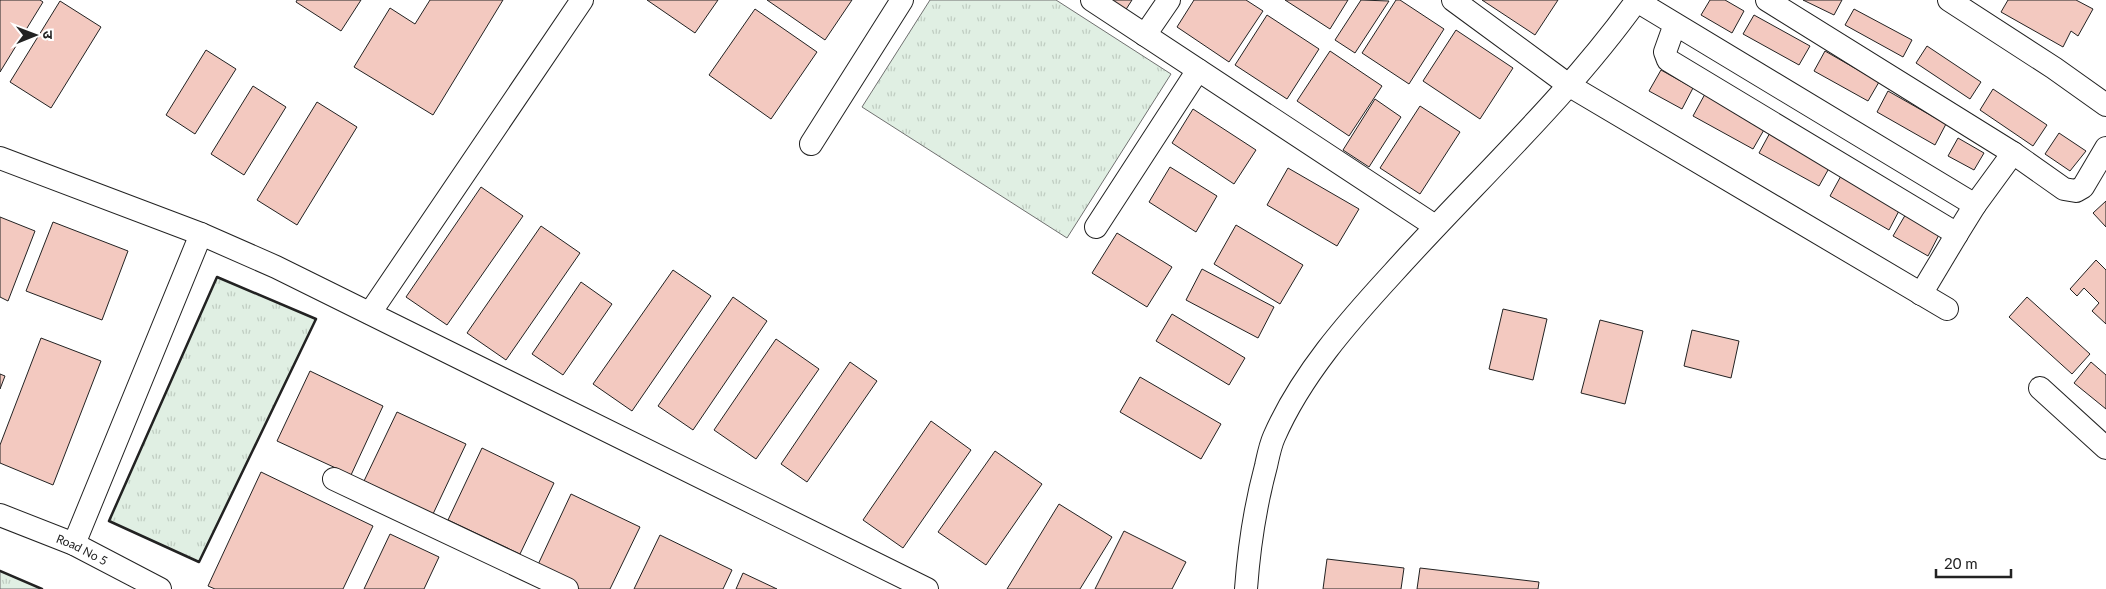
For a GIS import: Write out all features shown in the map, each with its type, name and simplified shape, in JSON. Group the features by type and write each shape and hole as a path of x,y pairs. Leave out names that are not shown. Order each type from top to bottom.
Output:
{"street":[{"path":"370,312 582,0"},
{"path":"811,144 902,0"},
{"path":"1092,0 1426,221"},
{"path":"1145,35 1169,0"},
{"path":"1246,589 1248,556 1257,498 1273,438 1315,367 1426,221 1570,86 1637,0 1975,205"},
{"path":"1767,0 2013,153 2069,191 2083,187 2106,148"},
{"path":"1948,0 2054,68 2106,105"},
{"path":"1466,4 1570,86 1947,309"},
{"path":"1675,24 1665,52 1668,60 1957,234"},
{"path":"1096,227 1198,70"},
{"path":"1921,294 1975,205 2013,153"},
{"path":"0,158 201,234 276,267 926,589"},
{"path":"74,544 201,234"},
{"path":"2040,388 2106,448"},
{"path":"334,479 567,589"},
{"name":"Road No 5","path":"0,516 74,544 160,589"}],"green space":[{"path":"930,0 1056,0 1171,74 1067,238 862,107"},
{"path":"217,277 316,319 199,562 109,521"},
{"path":"0,571 42,589 0,589"}],"building":[{"path":"0,0 40,0 43,2 0,72"},
{"path":"297,0 361,0 341,31 296,2"},
{"path":"430,0 503,0 433,115 354,67 390,8 415,24"},
{"path":"647,0 718,0 695,33"},
{"path":"767,0 852,0 825,40"},
{"path":"1108,0 1132,0 1125,11"},
{"path":"1194,0 1246,0 1263,11 1229,62 1177,27"},
{"path":"1285,0 1348,0 1330,29"},
{"path":"1361,0 1389,1 1355,53 1335,40"},
{"path":"1396,0 1400,0 1444,29 1409,84 1362,53"},
{"path":"1482,0 1558,0 1535,35"},
{"path":"1710,0 1725,0 1744,11 1732,33 1701,15"},
{"path":"1803,0 1842,0 1834,15"},
{"path":"2008,0 2076,0 2093,9 2078,36 2071,31 2063,47 2001,12"},
{"path":"60,1 101,27 51,108 10,82"},
{"path":"755,9 817,52 771,119 709,75"},
{"path":"1854,9 1912,40 1903,57 1845,25"},
{"path":"1267,15 1319,49 1287,99 1235,65"},
{"path":"1754,15 1810,46 1799,65 1743,34"},
{"path":"1456,30 1513,68 1480,119 1423,81"},
{"path":"1927,46 1981,82 1970,99 1916,63"},
{"path":"206,50 236,69 195,134 166,115"},
{"path":"1330,51 1382,86 1349,136 1297,101"},
{"path":"1825,51 1879,82 1868,101 1814,71"},
{"path":"1661,70 1693,88 1682,109 1649,91"},
{"path":"253,86 286,107 244,175 211,154"},
{"path":"1993,89 2047,125 2033,146 1980,110"},
{"path":"1888,91 1946,124 1935,145 1877,112"},
{"path":"1705,94 1765,128 1753,149 1693,116"},
{"path":"1375,99 1401,117 1369,167 1343,150"},
{"path":"317,102 357,127 297,225 257,200"},
{"path":"1420,106 1460,132 1420,194 1380,168"},
{"path":"1193,109 1256,150 1234,184 1172,143"},
{"path":"1772,129 1832,163 1819,186 1759,153"},
{"path":"2059,133 2086,151 2070,171 2045,154"},
{"path":"1958,138 1984,153 1974,170 1948,156"},
{"path":"1170,167 1217,196 1196,232 1149,202"},
{"path":"1288,168 1359,209 1337,246 1267,205"},
{"path":"1842,174 1901,207 1889,230 1830,196"},
{"path":"481,187 523,216 447,325 406,297"},
{"path":"2106,201 2106,227 2093,213"},
{"path":"1907,212 1941,231 1928,256 1893,236"},
{"path":"0,217 35,231 8,301 0,297"},
{"path":"53,222 128,251 102,320 26,291"},
{"path":"1236,225 1303,265 1280,304 1214,264"},
{"path":"541,226 580,253 506,360 467,333"},
{"path":"1117,233 1172,267 1147,307 1092,273"},
{"path":"2096,260 2106,270 2106,324 2092,311 2099,303 2084,288 2077,296 2070,289"},
{"path":"1202,269 1274,307 1258,338 1186,300"},
{"path":"673,270 711,296 632,411 593,384"},
{"path":"581,282 612,304 563,375 532,354"},
{"path":"733,297 767,321 693,430 658,406"},
{"path":"2027,297 2090,354 2072,374 2009,317"},
{"path":"1503,309 1547,319 1533,380 1489,369"},
{"path":"1172,314 1245,358 1229,385 1156,341"},
{"path":"1600,320 1643,331 1625,404 1581,393"},
{"path":"1692,330 1739,341 1731,378 1684,366"},
{"path":"41,338 101,361 53,485 0,463 0,445"},
{"path":"776,339 819,369 756,459 714,430"},
{"path":"850,362 877,381 807,482 781,464"},
{"path":"2091,362 2106,375 2106,409 2074,383"},
{"path":"310,371 383,406 351,475 277,441"},
{"path":"0,374 5,376 0,389"},
{"path":"1140,377 1221,424 1201,459 1120,412"},
{"path":"397,412 466,444 433,514 364,481"},
{"path":"931,421 971,450 903,548 863,520"},
{"path":"482,448 554,483 520,554 448,520"},
{"path":"995,451 1042,484 986,565 938,532"},
{"path":"261,472 373,526 343,589 215,589 208,586"},
{"path":"571,494 640,527 610,589 573,589 535,571"},
{"path":"1059,504 1112,537 1080,589 1007,589"},
{"path":"1124,531 1186,562 1172,589 1095,589"},
{"path":"390,534 439,557 424,589 364,589"},
{"path":"660,535 732,570 723,589 634,589"},
{"path":"1327,559 1404,568 1401,589 1323,589"},
{"path":"1420,568 1539,582 1538,589 1417,589"},
{"path":"743,573 777,589 736,589"}],"wall":[{"path":"217,277 316,319 199,562 109,521 217,277"},
{"path":"0,571 42,589"}]}
